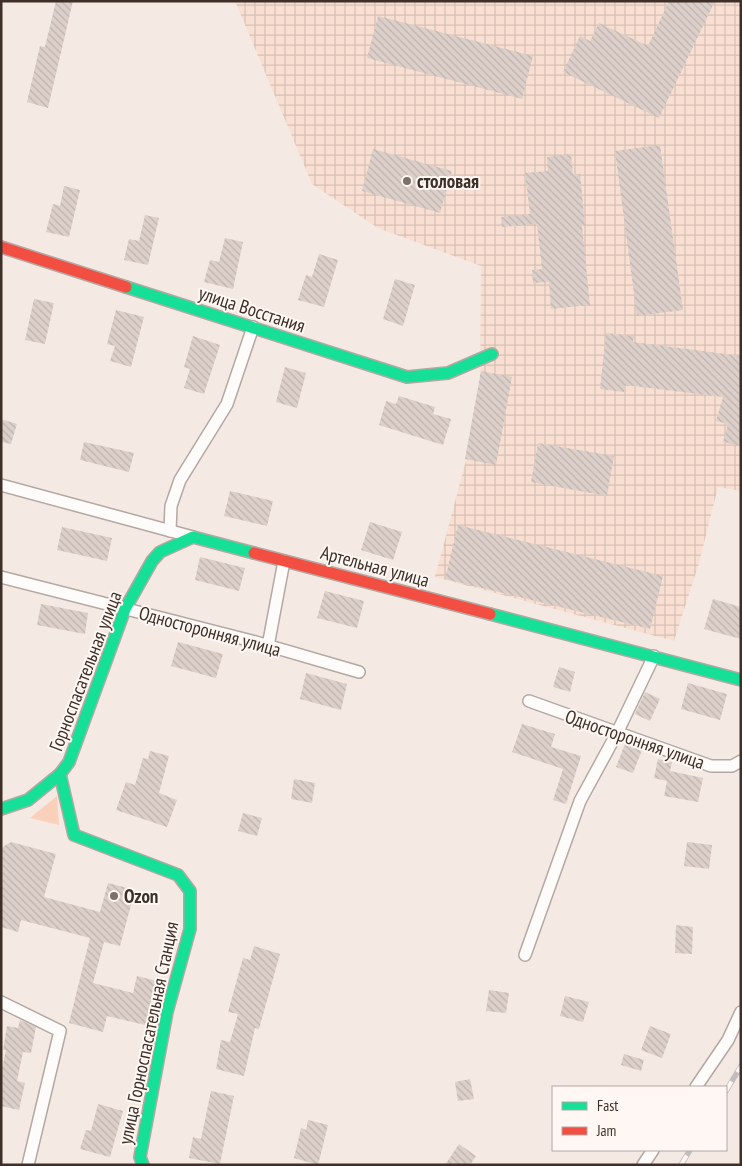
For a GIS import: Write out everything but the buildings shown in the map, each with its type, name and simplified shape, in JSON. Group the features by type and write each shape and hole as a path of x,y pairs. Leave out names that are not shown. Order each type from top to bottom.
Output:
{"street":[{"name":"улица Восстания","path":"1,247 408,378 448,373 492,354"},
{"path":"170,530 171,506 180,480 227,404 253,327"},
{"name":"Артельная улица","path":"1,485 741,680"},
{"name":"Горноспасательная улица","path":"1,809 28,800 60,774 69,762 125,609 152,561 166,548 193,537"},
{"path":"268,646 284,560"},
{"name":"Односторонняя улица","path":"1,577 268,646 360,672"},
{"path":"525,954 580,801 617,733 654,656"},
{"name":"Односторонняя улица","path":"529,701 712,766 732,766 741,762"},
{"name":"улица Горноспасательная Станция","path":"60,774 74,835 178,875 190,891 190,929 167,1012 140,1157 143,1165"},
{"path":"1,1002 60,1030 28,1165"},
{"path":"697,1086 728,1040 741,1012"},
{"path":"643,1165 652,1151"}],"shaded area":[{"path":"235,1 741,1 741,491 718,487 699,563 674,641 435,577 480,408 481,266 378,228 312,184"},
{"path":"57,796 59,825 30,818"}],"railway":[{"path":"727,1089 741,1066"},
{"path":"681,1165 689,1151"}],"traffic: fast":[{"path":"126,287 407,377 448,373 492,354"},
{"path":"1,809 28,800 60,774 69,762 125,609 152,561 160,552 193,537 254,553"},
{"path":"490,614 741,680"},
{"path":"60,774 74,835 178,875 190,891 190,929 167,1012 140,1157 143,1165"}],"traffic: jam":[{"path":"1,247 126,287"},
{"path":"254,553 490,614"}],"place":[{"name":"столовая","path":"407,181"},
{"name":"Ozon","path":"114,896"}]}
